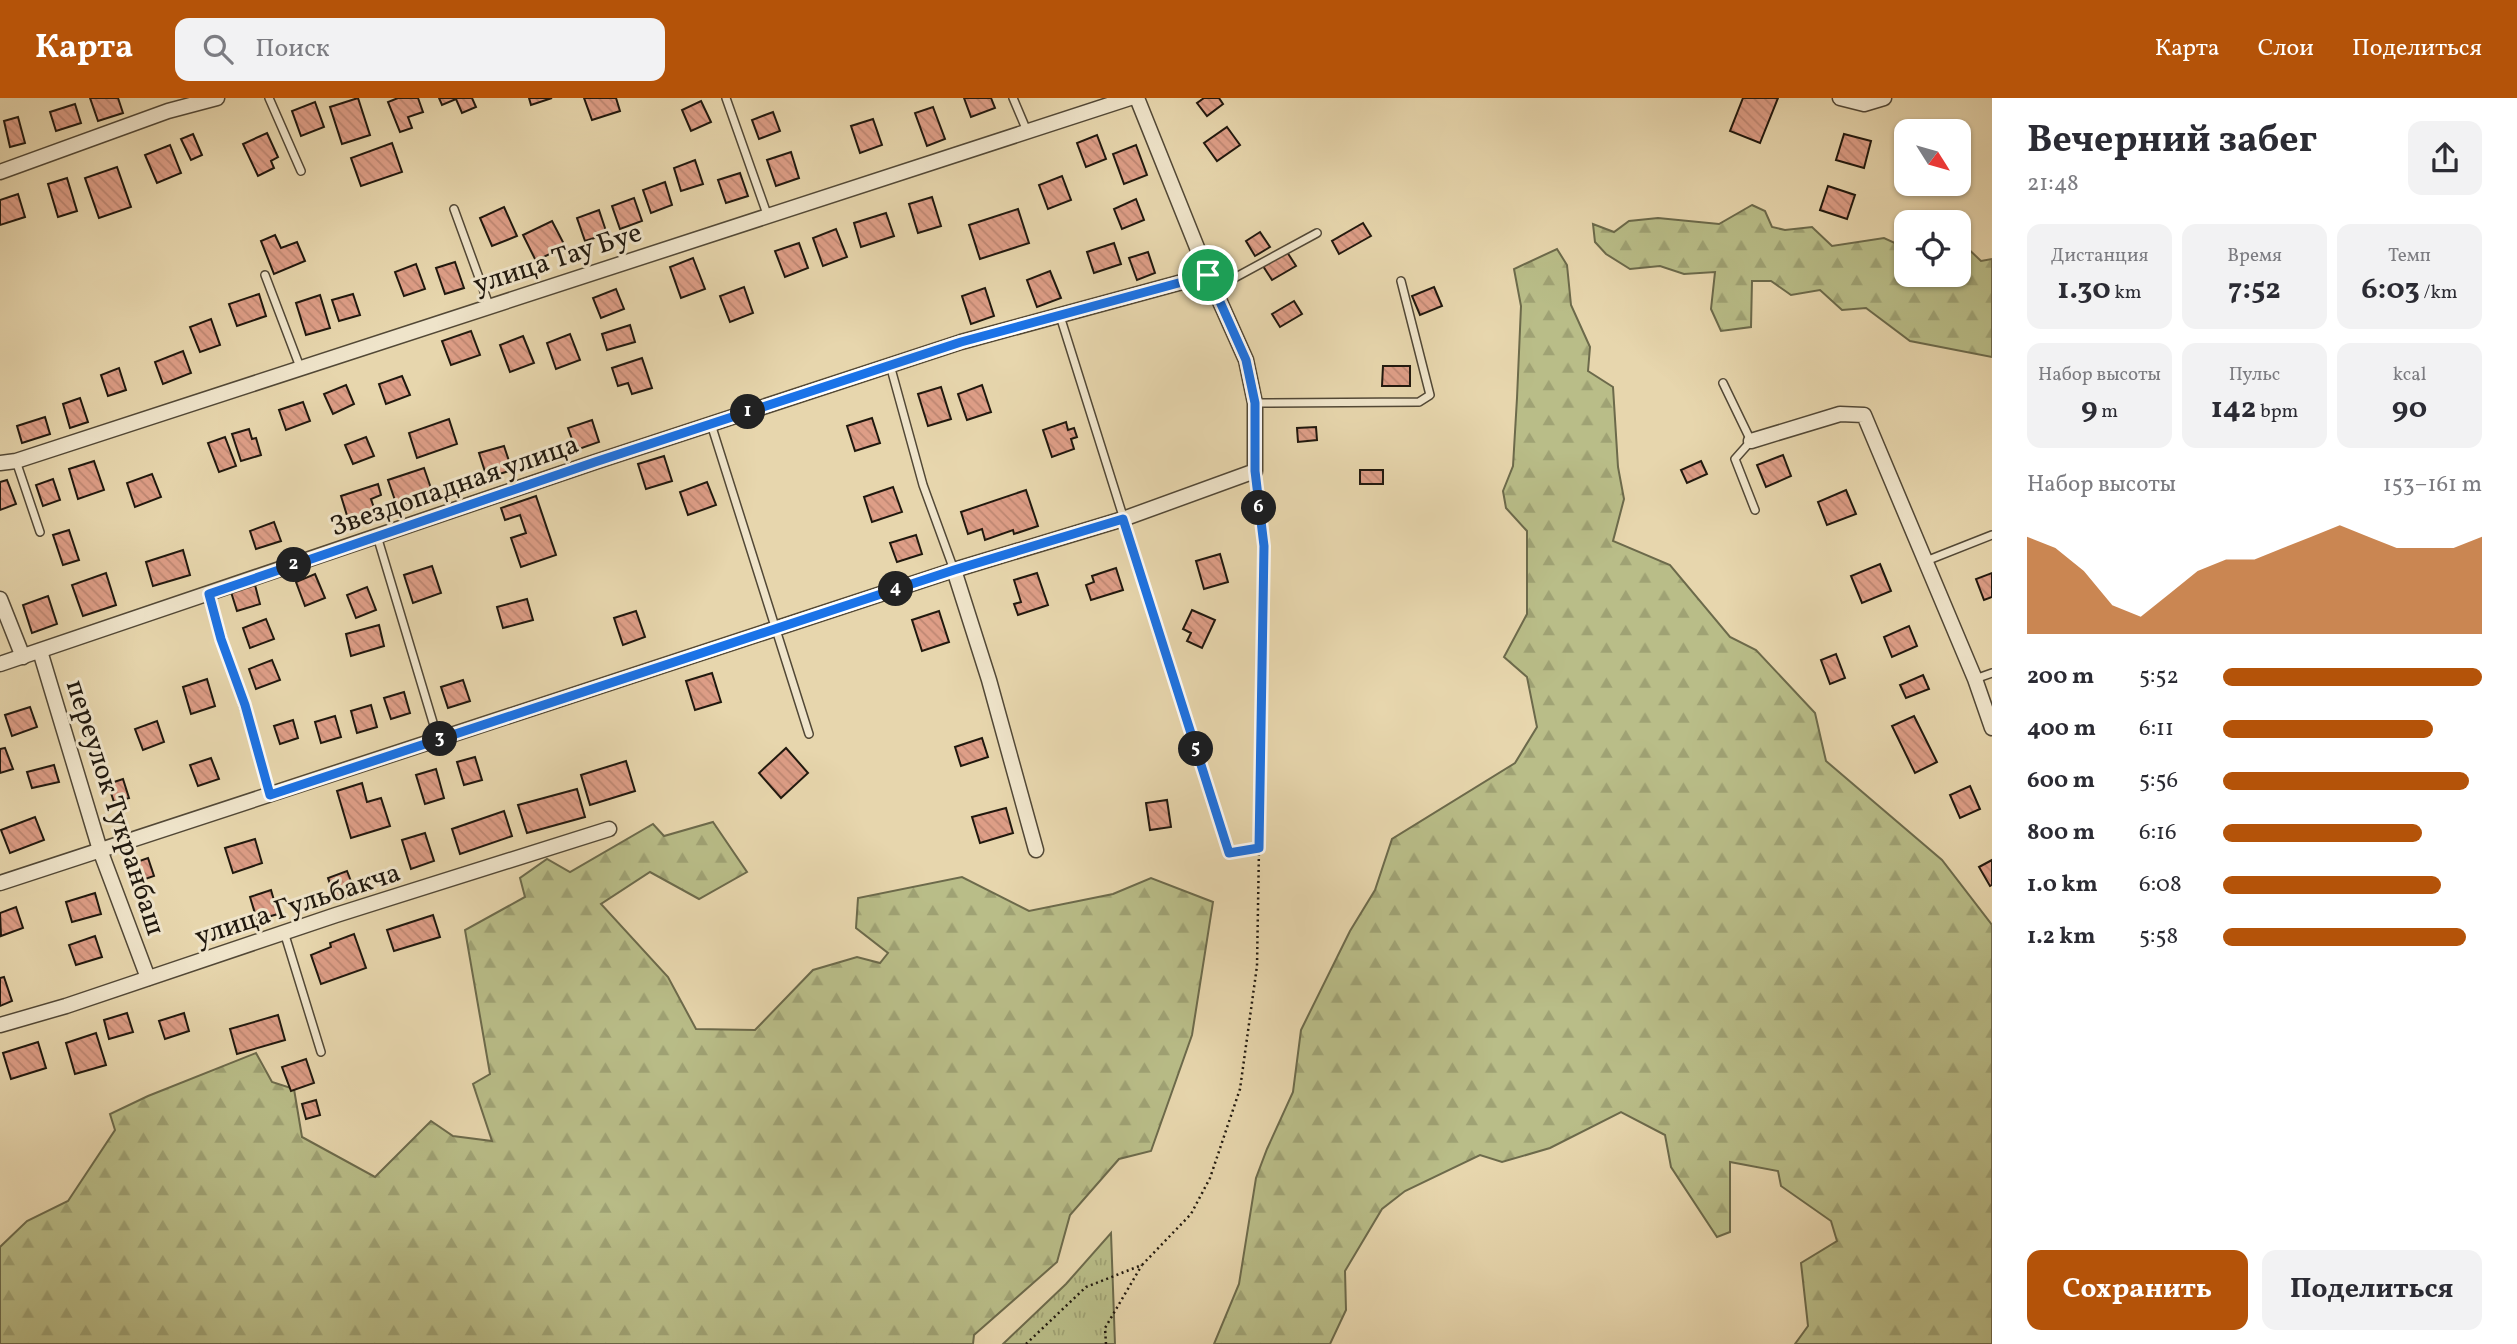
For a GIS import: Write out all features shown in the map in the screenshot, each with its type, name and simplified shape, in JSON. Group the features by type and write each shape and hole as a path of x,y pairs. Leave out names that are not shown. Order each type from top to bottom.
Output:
{"street":[{"path":"0,172 168,111 217,98"},
{"name":"улица Тау Буе","path":"0,463 16,461 1130,98"},
{"path":"0,883 954,570 1123,519 1255,471 1255,403 1246,360 1211,282 1137,98"},
{"path":"1840,98 1864,104 1884,98"},
{"name":"Звездопадная улица","path":"0,664 961,342 1060,316 1211,282"},
{"path":"1751,441 1840,414 1864,415 1975,678 1992,729"},
{"path":"954,570 989,680 1036,850"},
{"path":"0,599 23,657"},
{"name":"переулок Тукранбаш","path":"40,651 100,850 148,978"},
{"name":"улица Гульбакча","path":"0,1025 609,829"}],"lane":[{"path":"269,98 302,171"},
{"path":"726,98 767,215"},
{"path":"1013,98 1027,131"},
{"path":"454,209 489,305"},
{"path":"1211,282 1317,233"},
{"path":"265,275 299,367"},
{"path":"1255,403 1419,402 1430,396 1401,281"},
{"path":"1060,316 1229,853"},
{"path":"890,365 923,485 954,570"},
{"path":"1723,383 1751,441 1735,459 1755,510"},
{"path":"711,424 809,734"},
{"path":"16,461 40,532"},
{"path":"1926,561 1992,535"},
{"path":"377,536 438,739"},
{"path":"209,594 221,639 245,705 270,795"},
{"path":"1975,678 1992,673"},
{"path":"285,932 321,1052"}],"path":[{"path":"1106,1344 1105,1328 1142,1265 1191,1214 1210,1178 1240,1089 1257,965 1264,546 1255,471"},
{"path":"1229,853 1259,848"},
{"path":"1026,1344 1086,1287 1142,1265"}],"green space":[{"path":"1752,205 1765,211 1772,227 1785,230 1812,227 1832,246 1884,238 1894,243 1894,287 1971,287 1971,251 1981,261 1992,259 1992,357 1910,341 1866,308 1842,310 1820,290 1791,295 1771,281 1752,281 1751,327 1721,331 1711,309 1715,272 1684,274 1660,266 1630,269 1606,254 1595,242 1593,224 1614,232 1629,221 1658,218 1719,224"},
{"path":"1557,249 1567,265 1571,305 1590,347 1588,371 1613,387 1618,467 1624,499 1613,541 1670,565 1730,637 1756,650 1815,713 1826,761 1942,860 1992,925 1992,1344 1795,1344 1808,1326 1801,1263 1837,1241 1831,1221 1781,1186 1778,1171 1730,1162 1730,1232 1717,1237 1671,1167 1665,1135 1621,1112 1550,1148 1502,1162 1480,1155 1405,1191 1382,1209 1345,1271 1346,1310 1330,1344 1214,1344 1239,1284 1256,1178 1293,1092 1301,1030 1350,931 1375,890 1392,839 1515,763 1537,727 1527,677 1504,657 1527,614 1527,531 1506,508 1503,491 1513,466 1517,398 1521,306 1514,269"},
{"path":"713,822 747,872 699,899 650,872 601,904 668,977 696,1029 755,1030 813,970 857,957 880,963 888,953 856,928 858,898 962,877 1029,911 1113,894 1151,878 1213,902 1192,1035 1151,1151 1119,1159 1070,1215 1057,1262 974,1335 973,1344 0,1344 0,1247 27,1221 68,1201 115,1130 110,1114 148,1096 256,1053 272,1082 294,1089 302,1137 375,1177 431,1121 453,1136 492,1141 473,1084 490,1074 465,930 525,897 520,878 547,859 570,872 653,824 664,836"},
{"path":"1111,1233 1115,1344 1003,1344 1066,1284"}],"building":[{"path":"90,98 118,98 123,113 98,121"},
{"path":"358,98 370,135 342,144 330,107"},
{"path":"398,98 418,98 423,112 408,117 412,128 400,132 388,102"},
{"path":"439,98 472,98 476,107 462,113 456,99 442,105"},
{"path":"529,98 552,98 531,105"},
{"path":"584,98 616,98 620,111 592,120"},
{"path":"964,98 991,98 995,108 971,117"},
{"path":"1204,98 1219,98 1223,104 1207,116 1197,103"},
{"path":"1743,98 1778,98 1760,143 1730,131"},
{"path":"701,101 711,122 691,131 682,110"},
{"path":"315,102 324,127 301,136 292,111"},
{"path":"75,104 81,123 56,131 50,112"},
{"path":"933,107 945,139 927,146 915,113"},
{"path":"773,112 780,131 759,139 752,120"},
{"path":"18,117 25,143 10,147 4,121"},
{"path":"873,119 882,145 860,153 851,126"},
{"path":"1227,127 1240,145 1217,161 1204,143"},
{"path":"267,133 278,157 271,161 274,168 258,176 243,144"},
{"path":"193,134 202,155 191,160 181,139"},
{"path":"1844,134 1871,141 1864,168 1836,160"},
{"path":"1097,135 1106,159 1086,167 1077,143"},
{"path":"392,143 402,172 361,186 351,158"},
{"path":"170,145 181,173 157,183 145,155"},
{"path":"1136,145 1147,175 1124,184 1113,154"},
{"path":"791,152 799,178 776,186 767,160"},
{"path":"695,160 703,184 681,191 674,168"},
{"path":"117,167 131,207 99,218 85,178"},
{"path":"740,173 748,196 726,203 718,180"},
{"path":"1062,176 1071,200 1048,209 1039,185"},
{"path":"67,178 77,211 58,217 48,184"},
{"path":"665,182 672,205 651,213 643,190"},
{"path":"1828,186 1855,195 1847,219 1820,210"},
{"path":"18,194 25,217 0,225 0,200"},
{"path":"932,197 941,226 918,233 909,204"},
{"path":"634,198 642,221 620,229 612,206"},
{"path":"1136,199 1144,220 1122,229 1114,209"},
{"path":"504,207 517,236 492,246 480,218"},
{"path":"1018,209 1029,243 980,259 969,225"},
{"path":"599,210 607,234 585,241 577,218"},
{"path":"886,213 894,236 861,247 854,223"},
{"path":"552,221 565,246 536,261 523,235"},
{"path":"1363,223 1371,236 1339,254 1332,241"},
{"path":"836,229 847,257 823,266 813,238"},
{"path":"1260,232 1270,247 1255,256 1246,241"},
{"path":"275,235 281,248 297,242 305,261 274,274 261,241"},
{"path":"799,243 808,268 785,277 775,251"},
{"path":"1114,243 1121,264 1094,273 1087,252"},
{"path":"1148,252 1155,273 1137,280 1129,258"},
{"path":"1287,252 1296,266 1272,280 1263,266"},
{"path":"693,258 705,289 681,298 670,267"},
{"path":"455,262 464,288 445,294 436,268"},
{"path":"416,264 425,289 404,296 395,272"},
{"path":"1050,271 1061,298 1037,307 1027,280"},
{"path":"744,287 753,313 730,322 720,296"},
{"path":"1434,287 1442,306 1420,315 1412,296"},
{"path":"985,288 994,316 971,324 962,296"},
{"path":"616,289 624,309 601,318 593,298"},
{"path":"259,294 266,316 237,326 229,304"},
{"path":"353,294 360,315 339,321 332,300"},
{"path":"320,295 330,328 306,335 296,303"},
{"path":"1294,301 1302,314 1280,327 1272,314"},
{"path":"211,319 220,345 200,352 190,327"},
{"path":"630,325 635,342 607,350 602,334"},
{"path":"471,331 480,355 451,365 442,341"},
{"path":"570,334 580,360 556,369 547,343"},
{"path":"523,336 534,363 510,372 500,345"},
{"path":"183,351 191,373 163,384 155,362"},
{"path":"642,358 652,388 632,394 628,383 618,386 612,368"},
{"path":"1383,366 1410,366 1410,386 1382,386"},
{"path":"119,368 126,390 108,396 101,375"},
{"path":"402,376 410,395 386,404 379,384"},
{"path":"346,385 354,404 333,414 324,394"},
{"path":"982,385 991,412 967,420 958,394"},
{"path":"941,387 951,419 928,426 918,394"},
{"path":"80,398 88,422 70,428 63,404"},
{"path":"303,402 310,421 286,430 279,410"},
{"path":"45,417 50,434 22,443 17,426"},
{"path":"872,418 880,443 855,451 847,426"},
{"path":"449,419 457,444 417,458 409,433"},
{"path":"592,420 599,442 576,450 568,428"},
{"path":"1066,422 1068,430 1074,428 1077,437 1071,439 1074,449 1052,457 1043,430"},
{"path":"1316,427 1317,440 1298,442 1297,428"},
{"path":"249,429 252,439 256,438 261,455 241,461 232,434"},
{"path":"225,437 236,466 219,472 208,443"},
{"path":"366,437 374,456 353,464 345,445"},
{"path":"504,446 512,470 487,478 479,453"},
{"path":"1783,455 1791,476 1766,487 1757,465"},
{"path":"664,456 672,481 646,489 638,464"},
{"path":"94,461 104,490 78,499 69,469"},
{"path":"1701,461 1707,474 1687,483 1681,470"},
{"path":"424,468 433,494 397,506 388,480"},
{"path":"1360,470 1383,470 1383,484 1360,484"},
{"path":"152,474 161,497 135,507 127,483"},
{"path":"53,479 60,500 43,506 36,485"},
{"path":"7,480 16,504 0,510 0,482"},
{"path":"707,482 716,505 688,515 680,492"},
{"path":"378,484 381,495 371,499 376,514 349,522 341,496"},
{"path":"893,487 902,512 872,522 864,497"},
{"path":"1026,490 1038,526 1014,534 1013,530 985,540 982,529 968,534 961,512"},
{"path":"1846,490 1856,514 1827,525 1818,502"},
{"path":"536,496 556,555 521,567 511,538 526,533 520,515 505,520 501,508"},
{"path":"274,522 281,541 256,549 250,531"},
{"path":"69,530 79,560 63,565 53,535"},
{"path":"916,535 922,554 897,562 890,543"},
{"path":"183,550 190,575 153,586 146,562"},
{"path":"1220,554 1228,582 1204,589 1196,561"},
{"path":"1880,564 1891,591 1862,603 1851,576"},
{"path":"432,566 441,593 413,603 404,575"},
{"path":"1116,568 1123,590 1091,600 1086,585 1094,582 1092,576"},
{"path":"106,573 116,605 83,616 72,585"},
{"path":"1037,573 1048,605 1018,615 1014,604 1021,602 1014,580"},
{"path":"1992,573 1992,597 1984,600 1976,579"},
{"path":"315,574 325,598 305,606 296,582"},
{"path":"255,585 260,604 237,611 231,592"},
{"path":"367,587 376,610 356,618 347,595"},
{"path":"48,596 57,624 32,633 23,605"},
{"path":"527,599 533,620 503,628 497,607"},
{"path":"1192,610 1215,620 1202,648 1187,641 1191,633 1183,629"},
{"path":"636,611 645,637 623,645 614,618"},
{"path":"939,611 949,642 922,651 912,620"},
{"path":"266,619 274,639 250,648 243,628"},
{"path":"379,625 384,646 351,656 346,634"},
{"path":"1909,626 1917,646 1892,657 1884,637"},
{"path":"1836,654 1845,678 1830,684 1821,660"},
{"path":"272,660 280,680 256,689 249,669"},
{"path":"712,673 721,702 695,710 686,681"},
{"path":"1923,675 1929,689 1906,698 1900,685"},
{"path":"207,679 215,706 191,714 183,687"},
{"path":"463,680 470,701 448,708 441,687"},
{"path":"404,692 410,713 391,719 384,698"},
{"path":"371,705 377,727 357,733 351,711"},
{"path":"30,707 37,727 12,736 5,715"},
{"path":"335,716 341,737 321,743 315,722"},
{"path":"1914,716 1937,762 1915,773 1892,726"},
{"path":"293,720 298,738 280,744 274,726"},
{"path":"157,721 164,742 143,750 135,729"},
{"path":"982,738 988,757 961,766 955,747"},
{"path":"5,748 13,769 0,773 0,749"},
{"path":"786,748 808,773 781,798 759,773"},
{"path":"475,757 482,780 464,785 457,762"},
{"path":"211,758 219,779 198,786 190,765"},
{"path":"626,761 635,791 590,805 581,775"},
{"path":"54,765 59,782 32,788 27,772"},
{"path":"436,769 444,798 425,804 416,775"},
{"path":"123,779 129,798 114,802 108,784"},
{"path":"362,783 367,802 381,798 390,826 351,838 337,791"},
{"path":"1970,786 1980,809 1960,818 1950,795"},
{"path":"577,789 585,817 527,833 518,805"},
{"path":"1167,800 1171,827 1150,830 1146,803"},
{"path":"1006,808 1013,833 980,843 972,817"},
{"path":"504,811 512,836 460,854 452,829"},
{"path":"35,817 44,840 10,853 1,830"},
{"path":"425,833 434,861 411,869 402,840"},
{"path":"255,839 262,863 233,873 225,848"},
{"path":"148,858 154,876 131,884 125,866"},
{"path":"1992,860 1992,885 1990,886 1979,867"},
{"path":"347,871 356,894 336,901 328,878"},
{"path":"271,890 278,914 257,920 250,897"},
{"path":"95,893 101,914 72,922 66,902"},
{"path":"16,907 23,928 1,936 0,913"},
{"path":"433,915 440,937 394,951 387,930"},
{"path":"354,934 366,968 321,984 311,955 331,947 330,943"},
{"path":"95,936 102,957 76,965 69,945"},
{"path":"4,977 12,1001 0,1006 0,978"},
{"path":"127,1013 133,1032 109,1039 104,1020"},
{"path":"184,1013 189,1031 165,1039 159,1021"},
{"path":"278,1015 285,1040 237,1054 230,1029"},
{"path":"96,1033 106,1065 75,1074 66,1043"},
{"path":"38,1042 46,1068 11,1079 3,1053"},
{"path":"306,1059 314,1083 291,1091 282,1067"},
{"path":"316,1100 320,1115 306,1119 302,1104"}],"route":[{"path":"1208,275 1246,360 1255,403 1255,471 1264,546 1259,848 1229,853 1123,519 954,570 270,795 245,705 221,639 209,594 595,462 961,342 1208,275"}]}
